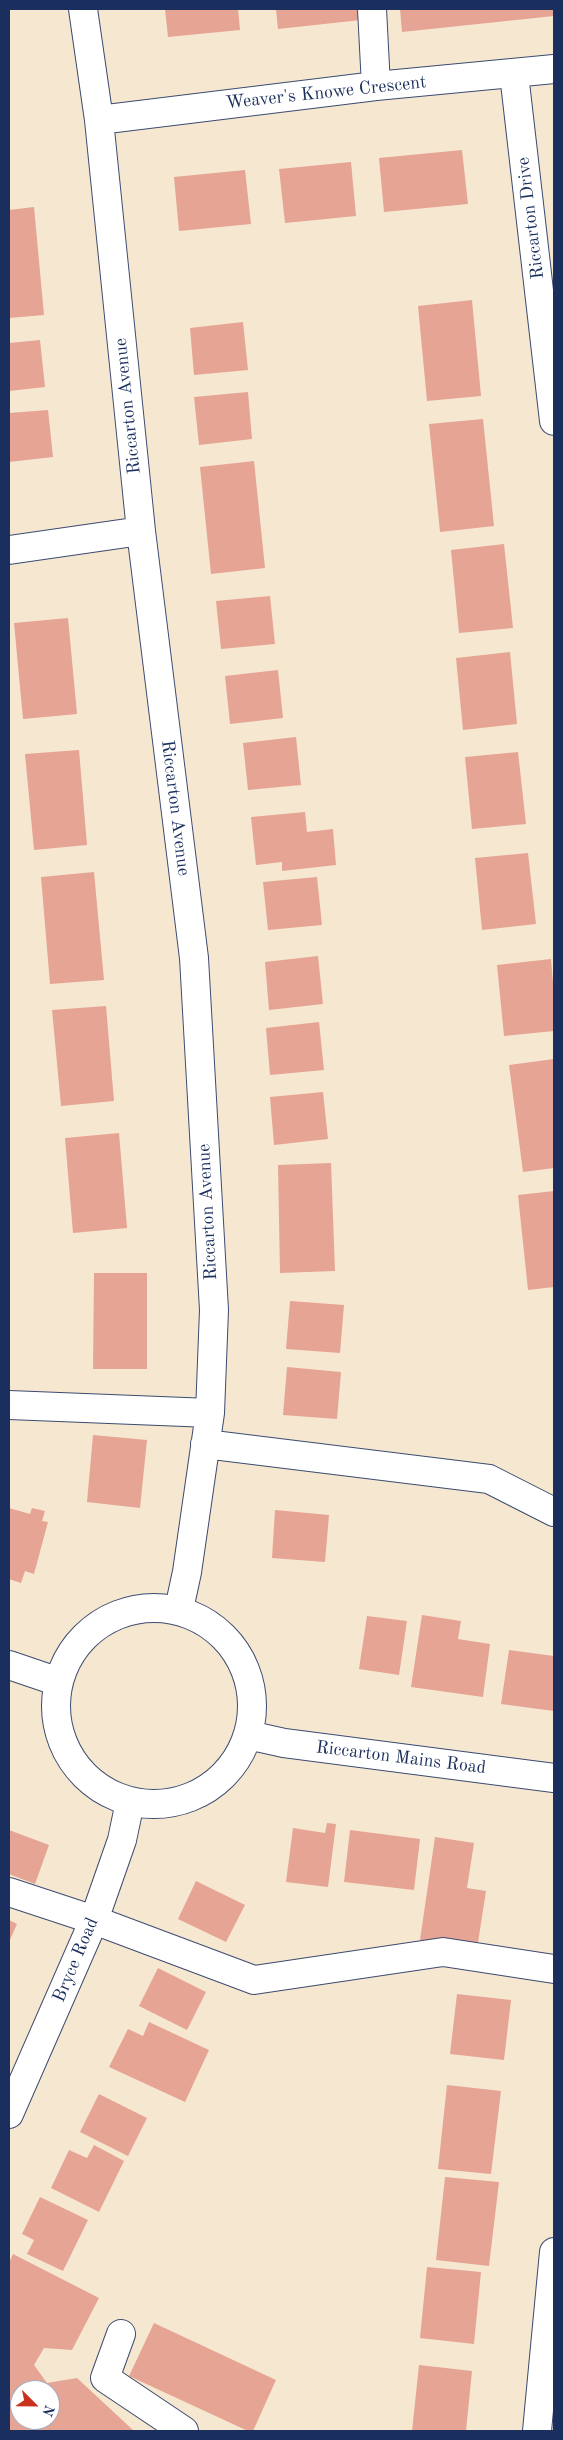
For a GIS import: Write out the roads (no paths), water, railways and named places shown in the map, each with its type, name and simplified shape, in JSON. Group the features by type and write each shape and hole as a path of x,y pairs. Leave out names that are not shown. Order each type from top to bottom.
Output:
{"street":[{"name":"Riccarton Avenue","path":"84,9 99,120 141,531 194,958 214,1310 210,1412 187,1572 179,1609"},
{"path":"372,9 376,86"},
{"name":"Weaver's Knowe Crescent","path":"99,120 376,86 554,70"},
{"name":"Riccarton Drive","path":"514,74 554,421"},
{"path":"9,550 141,531"},
{"path":"9,1405 210,1412"},
{"path":"205,1444 489,1479 554,1512"},
{"path":"152,1608 179,1609 210,1626 232,1647 247,1674 252,1705 248,1735 235,1762 215,1784 189,1799 160,1805 130,1802 102,1790 78,1770 62,1743 56,1713 59,1682 72,1653 93,1630 120,1614 152,1608"},
{"path":"9,1665 59,1682"},
{"name":"Riccarton Mains Road","path":"248,1735 284,1743 554,1778"},
{"name":"Bryce Road","path":"9,2114 94,1920 122,1840 130,1802"},
{"path":"9,1892 94,1920 254,1980 443,1952 554,1970"},
{"path":"537,2431 554,2252"},
{"path":"121,2334 105,2378 184,2431"}]}
